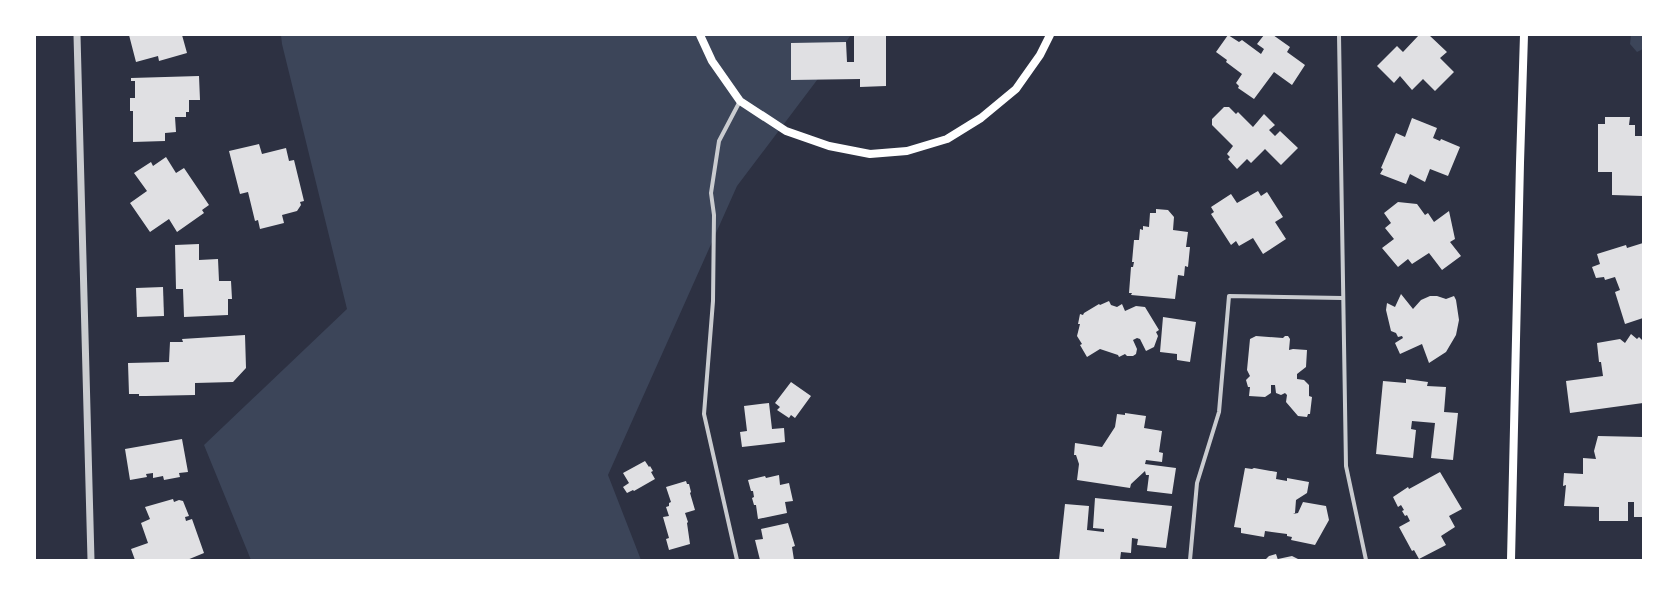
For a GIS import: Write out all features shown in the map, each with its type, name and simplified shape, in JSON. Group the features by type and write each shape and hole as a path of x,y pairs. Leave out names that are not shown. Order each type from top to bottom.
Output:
{"main road":[{"path":"700,35 712,61 740,101 786,131 829,146 870,154 907,151 947,139 981,118 1016,89 1040,55 1050,35"},
{"path":"1510,560 1524,35"}],"street":[{"path":"77,35 91,560"},
{"path":"1339,35 1342,298 1346,466 1366,560"},
{"path":"737,560 704,414 713,301 714,215 711,193 719,141 740,101"},
{"path":"1190,560 1197,483 1219,412 1229,296 1342,298"}],"shaded area":[{"path":"281,35 851,35 737,186 608,475 641,560 251,560 204,445 347,309"},
{"path":"1631,35 1643,35 1643,49 1637,52 1630,44"}],"building":[{"path":"129,35 182,35 187,53 159,61 158,56 136,62"},
{"path":"854,35 886,35 886,86 860,87 860,79 791,80 791,43 846,42 847,62 854,62"},
{"path":"1228,35 1239,42 1242,40 1261,54 1264,49 1257,44 1264,35 1273,35 1290,47 1287,52 1305,65 1292,85 1274,72 1254,99 1238,88 1239,86 1236,83 1242,74 1216,52"},
{"path":"1419,35 1429,35 1447,52 1440,58 1454,72 1435,91 1423,79 1412,90 1400,76 1394,83 1377,66 1397,46 1403,52"},
{"path":"199,76 200,100 189,100 189,112 186,112 186,117 175,117 176,132 165,133 165,141 133,142 133,111 130,111 130,98 135,98 135,81 131,81 131,78"},
{"path":"1224,107 1229,107 1236,114 1238,112 1253,127 1264,114 1275,125 1269,130 1275,136 1280,131 1298,148 1281,165 1265,149 1251,163 1247,159 1237,169 1228,159 1230,157 1227,154 1233,146 1212,125 1212,119"},
{"path":"1605,117 1630,117 1629,125 1635,125 1635,136 1643,136 1643,196 1612,195 1612,172 1598,172 1598,124 1605,124"},
{"path":"1412,118 1437,128 1433,138 1440,141 1441,139 1460,147 1448,176 1430,169 1425,182 1410,174 1406,184 1380,174 1383,169 1381,168 1396,133 1405,137"},
{"path":"259,144 262,154 286,148 289,161 294,160 304,201 300,202 301,205 297,211 282,215 284,223 260,229 258,220 255,221 248,192 240,194 229,151"},
{"path":"166,157 176,173 184,168 209,205 202,210 204,213 177,232 169,219 150,232 130,203 147,191 134,173 151,162 153,166"},
{"path":"1258,191 1261,196 1267,192 1283,217 1275,222 1286,239 1263,254 1253,238 1239,246 1236,241 1231,245 1211,214 1214,212 1211,207 1231,194 1237,203"},
{"path":"1398,202 1417,204 1425,215 1428,213 1434,222 1449,211 1455,239 1450,242 1461,256 1442,270 1429,253 1412,264 1408,259 1398,267 1382,248 1394,239 1385,228 1391,223 1384,213"},
{"path":"1156,209 1168,210 1174,217 1173,230 1188,232 1186,247 1190,247 1188,267 1185,266 1184,276 1178,275 1175,299 1131,295 1132,293 1129,293 1131,267 1133,267 1134,262 1132,262 1134,240 1139,240 1140,229 1143,230 1143,226 1149,227 1150,213 1156,213"},
{"path":"1643,243 1643,318 1625,324 1615,292 1620,290 1615,277 1605,280 1604,277 1596,278 1592,267 1600,264 1597,254 1626,245 1627,248"},
{"path":"199,244 199,260 218,259 219,281 231,281 232,299 228,299 228,315 184,317 183,289 176,289 175,245"},
{"path":"163,287 164,316 137,317 136,288"},
{"path":"1401,294 1413,309 1421,300 1430,296 1437,296 1446,299 1454,296 1456,300 1459,320 1456,335 1446,352 1429,363 1422,344 1400,354 1395,343 1403,338 1402,336 1398,337 1396,333 1391,331 1386,310 1387,303 1395,307"},
{"path":"1109,301 1111,305 1117,307 1122,304 1125,311 1136,306 1145,307 1159,330 1156,332 1158,336 1154,347 1146,351 1140,339 1137,338 1133,340 1137,349 1136,354 1133,356 1127,356 1125,354 1119,357 1118,355 1100,349 1087,357 1077,336 1080,324 1078,324 1080,314 1083,315 1099,304 1100,305"},
{"path":"1163,317 1196,322 1190,362 1177,360 1177,354 1160,352"},
{"path":"1631,334 1637,339 1639,337 1643,341 1643,403 1570,413 1566,381 1603,376 1601,362 1599,362 1597,343 1620,339 1625,343"},
{"path":"245,335 246,368 233,382 195,383 195,395 139,396 139,394 129,394 128,363 169,362 170,342 183,342 182,339"},
{"path":"1256,336 1283,338 1288,336 1290,339 1289,350 1307,350 1306,367 1297,374 1297,379 1304,380 1309,385 1309,396 1312,397 1310,414 1308,414 1307,417 1298,416 1286,402 1287,395 1285,393 1281,395 1276,393 1275,385 1271,385 1271,393 1265,397 1249,396 1250,387 1248,387 1246,380 1250,376 1247,370 1250,339"},
{"path":"1406,379 1428,382 1427,386 1446,387 1444,412 1458,413 1453,460 1431,458 1435,423 1412,421 1411,429 1416,430 1413,458 1376,454 1383,381 1406,383"},
{"path":"791,382 811,396 795,418 791,415 789,418 777,410 780,407 775,403"},
{"path":"769,403 772,429 784,428 785,442 742,447 740,432 747,431 744,406"},
{"path":"1125,413 1146,416 1144,428 1162,431 1159,452 1163,453 1162,462 1146,460 1145,464 1176,468 1172,494 1147,491 1149,475 1146,475 1145,471 1131,484 1130,488 1077,480 1079,464 1076,455 1074,455 1075,443 1102,447 1115,427 1117,414 1125,415"},
{"path":"1598,436 1643,437 1643,517 1634,517 1634,502 1628,502 1628,521 1599,521 1599,507 1564,506 1566,485 1563,486 1564,473 1583,474 1583,458 1596,459 1594,451"},
{"path":"182,439 188,472 179,473 180,477 164,480 163,476 153,478 153,473 146,474 147,477 130,480 125,449"},
{"path":"645,461 653,471 651,472 655,479 634,491 633,490 627,493 623,487 629,483 623,473"},
{"path":"1245,468 1277,472 1276,479 1287,481 1287,478 1309,482 1307,493 1296,500 1295,513 1293,514 1298,513 1303,502 1326,506 1329,520 1315,545 1291,540 1292,537 1287,536 1287,534 1265,531 1264,537 1241,533 1241,528 1234,527"},
{"path":"1440,472 1462,509 1449,516 1455,527 1441,536 1446,545 1419,559 1414,550 1412,551 1399,527 1410,521 1407,515 1405,516 1402,511 1404,510 1401,505 1398,507 1393,497 1408,487 1409,489"},
{"path":"779,475 780,485 789,483 793,501 785,502 787,513 758,519 756,505 754,505 752,498 754,497 753,491 751,491 748,480 765,476 766,478"},
{"path":"686,481 687,484 689,484 695,510 685,513 688,522 690,544 669,550 666,539 669,538 663,517 669,516 666,507 669,506 669,503 671,502 666,487"},
{"path":"1095,498 1172,506 1166,548 1137,545 1138,539 1132,538 1131,553 1121,552 1120,560 1059,560 1065,504 1089,506 1087,530 1104,532 1104,529 1093,528"},
{"path":"173,499 174,502 179,500 183,501 189,516 185,517 186,521 192,519 204,553 187,560 135,560 131,549 148,543 141,523 150,519 145,507"},
{"path":"788,523 795,546 792,547 794,560 760,560 755,540 763,539 761,529"},
{"path":"1276,554 1278,560 1265,560 1269,556"},
{"path":"1292,556 1300,560 1278,560 1278,559"}]}
